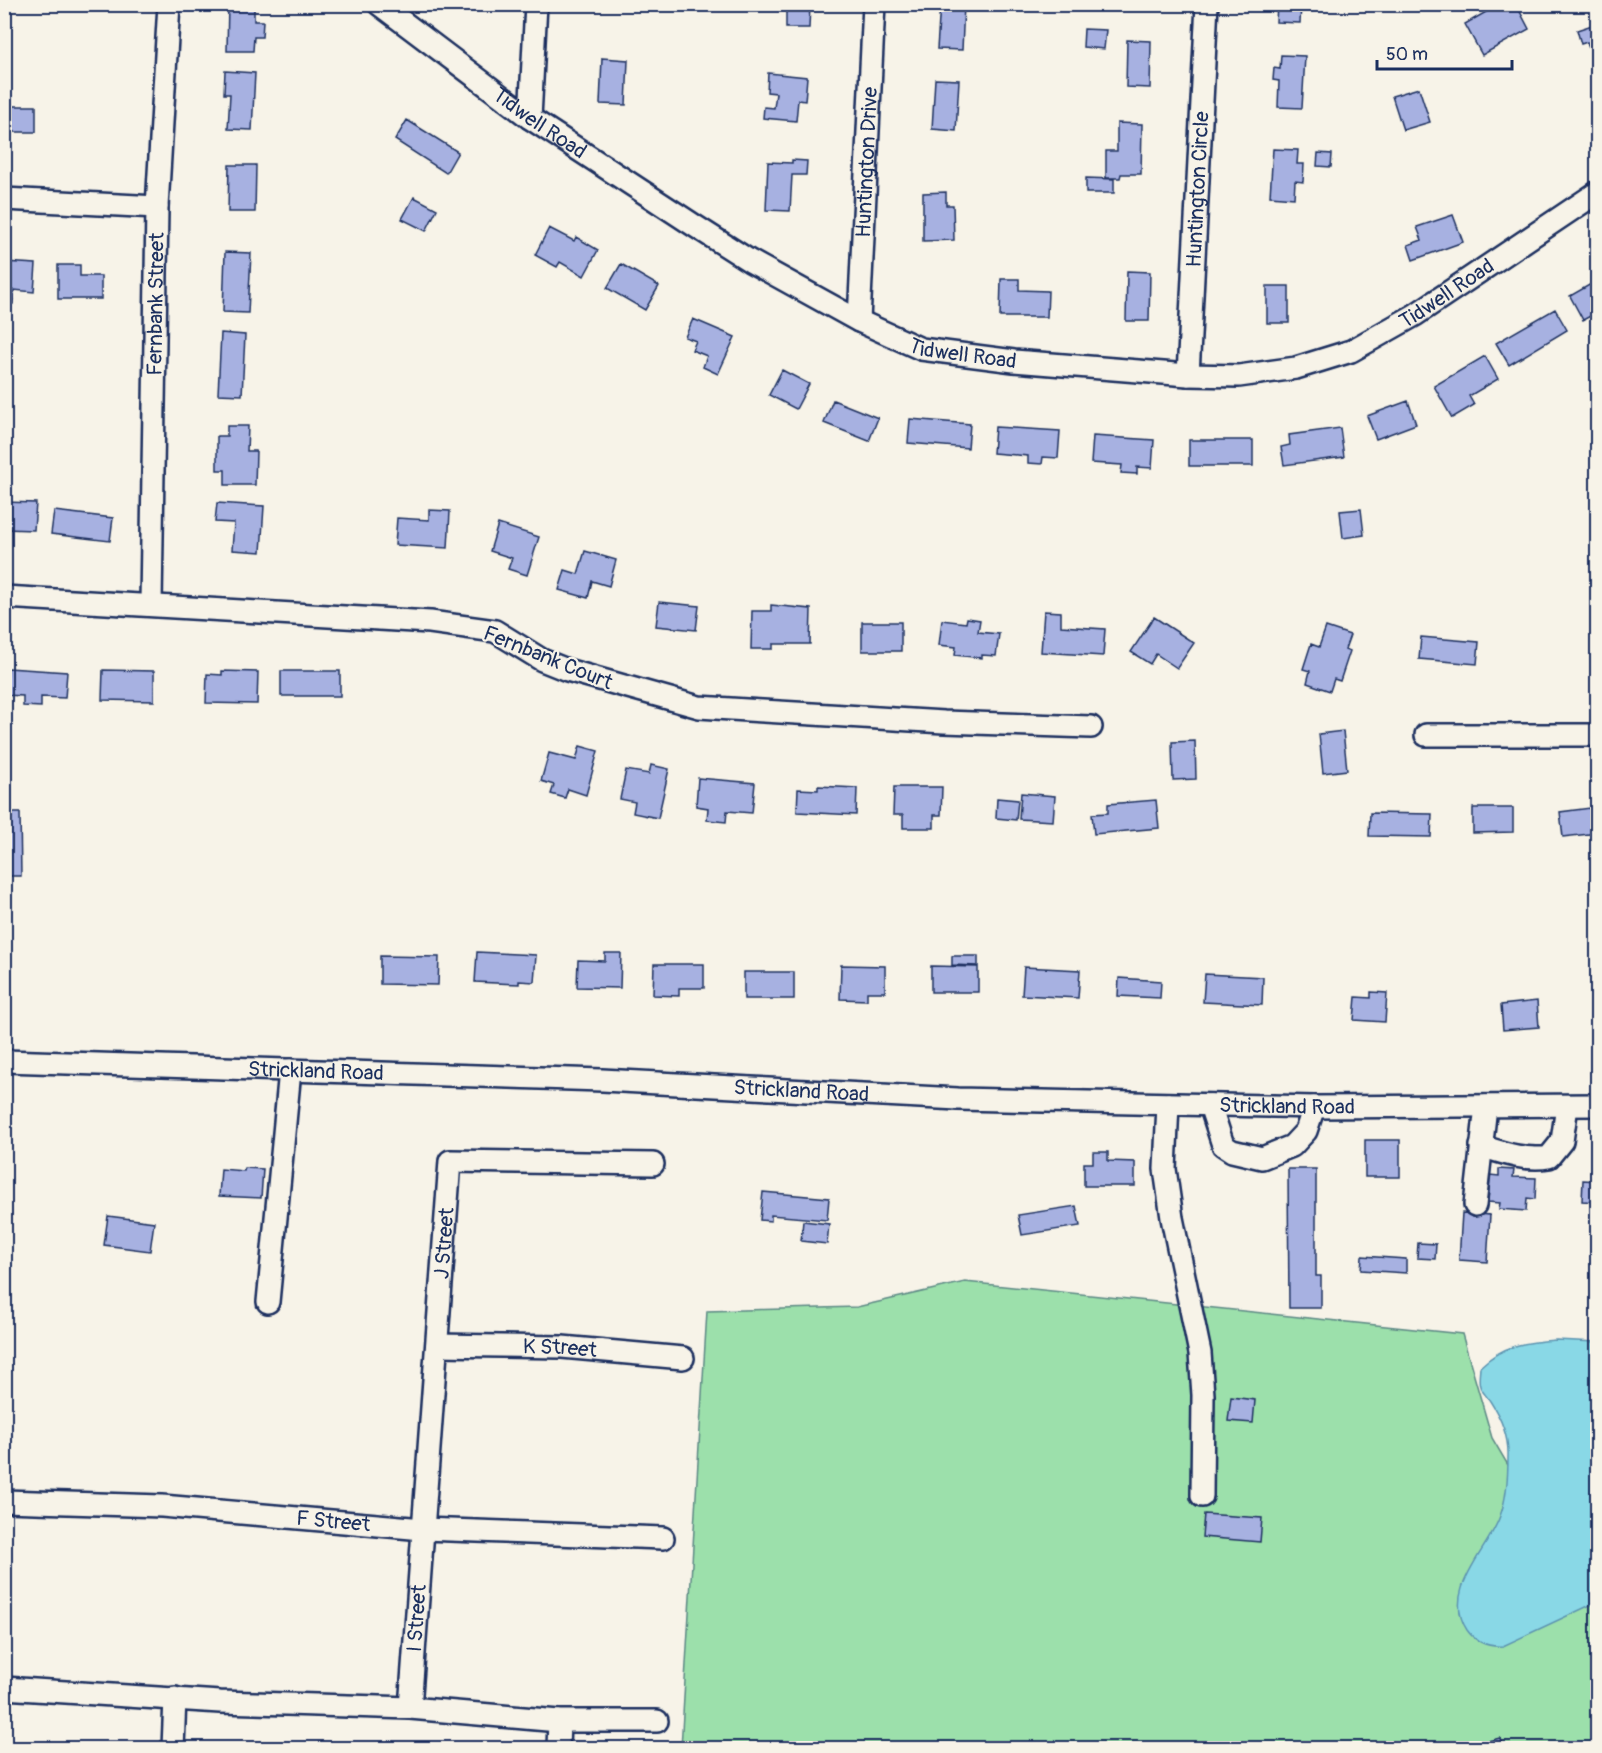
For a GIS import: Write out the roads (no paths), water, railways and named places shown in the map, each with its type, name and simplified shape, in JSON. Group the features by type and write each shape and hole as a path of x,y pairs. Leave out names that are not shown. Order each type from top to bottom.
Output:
{"street":[{"name":"Fernbank Street","path":"151,604 157,207 169,4"},
{"name":"Tidwell Road","path":"379,4 530,118 750,261 859,321 921,349 1014,361 1188,375 1239,376 1296,368 1351,351 1414,315 1598,192"},
{"path":"530,118 536,4"},
{"name":"Huntington Drive","path":"859,321 874,4"},
{"name":"Huntington Circle","path":"1188,375 1207,4"},
{"path":"4,199 157,207"},
{"name":"Fernbank Court","path":"4,597 430,622 495,631 542,660 567,670 644,694 699,707 944,722 1090,727"},
{"path":"1426,735 1598,735"},
{"name":"Strickland Road","path":"4,1061 602,1080 958,1099 1314,1107 1598,1105"},
{"path":"268,1302 290,1070"},
{"path":"1168,1104 1167,1178 1172,1218 1200,1353 1203,1395 1202,1496"},
{"path":"1210,1105 1223,1145 1233,1151 1262,1158 1292,1146 1306,1131 1314,1107"},
{"path":"1475,1205 1486,1106"},
{"path":"1481,1146 1519,1157 1537,1159 1549,1157 1562,1141 1567,1106"},
{"name":"J Street","path":"423,1529 450,1161 653,1164"},
{"name":"K Street","path":"437,1345 562,1347 683,1358"},
{"name":"F Street","path":"4,1501 162,1506 423,1529 663,1538"},
{"name":"I Street","path":"410,1708 423,1529"},
{"path":"4,1688 410,1708 559,1721 657,1721"},
{"path":"173,1749 175,1698"},
{"path":"558,1749 559,1721"}],"water":[{"path":"1556,1340 1597,1342 1597,1602 1503,1646 1487,1645 1474,1638 1467,1630 1460,1615 1463,1586 1500,1516 1507,1479 1506,1435 1498,1414 1481,1388 1480,1367 1506,1349 1534,1342"}]}
